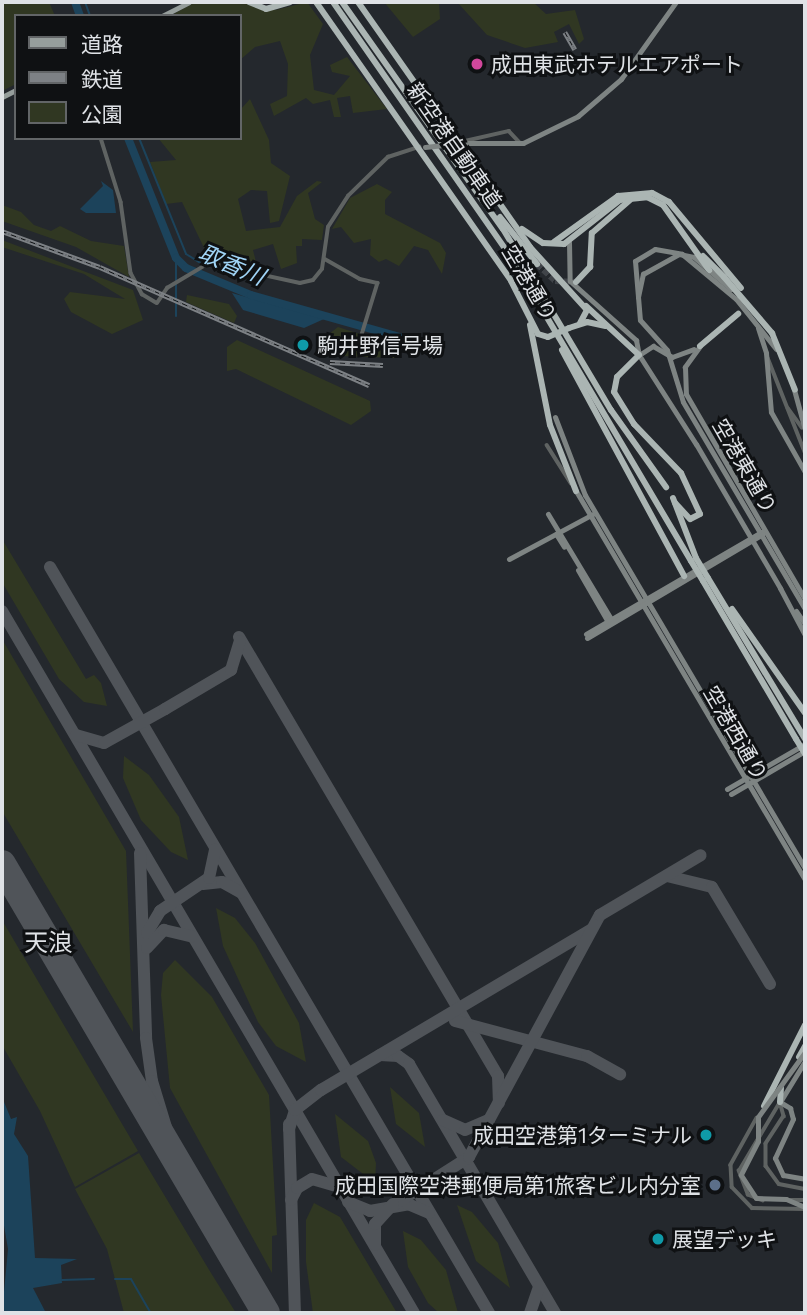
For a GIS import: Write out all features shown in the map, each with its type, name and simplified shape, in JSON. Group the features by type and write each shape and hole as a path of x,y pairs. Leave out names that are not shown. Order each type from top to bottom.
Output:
{"highway":[{"path":"249,2 266,9 290,2"},
{"name":"空港通り","path":"316,2 423,147 517,292 538,334 548,337 580,323 587,313 530,247 358,2"},
{"name":"新空港自動車道","path":"333,2 544,312"},
{"name":"新空港自動車道","path":"342,2 451,156"},
{"path":"451,156 537,264"},
{"path":"451,156 666,488"},
{"path":"536,240 562,240 613,199 630,192 663,198 741,288"},
{"path":"505,209 536,240 569,242 620,200 640,196 663,205 686,225"},
{"path":"576,282 590,267 594,229 640,196"},
{"path":"663,205 709,270"},
{"path":"686,240 724,277 772,333 794,390"},
{"path":"517,292 535,343 550,425 576,491"},
{"path":"574,295 639,355"},
{"path":"544,312 802,739"},
{"path":"544,312 684,576"},
{"path":"700,346 738,314"},
{"path":"580,323 603,325 639,355"},
{"path":"639,355 617,377 614,392 634,424 681,473 700,514 690,519 674,500 694,559"},
{"path":"706,579 805,713"},
{"path":"723,600 802,739 805,753"},
{"path":"764,1106 805,1025"},
{"path":"780,1102 778,1095 805,1046"}],"main road":[{"path":"166,14 189,2"}],"street":[{"path":"456,143 520,143 558,128 593,106 621,79 674,3"},
{"path":"102,140 121,202 131,273 152,302 161,301 171,285 198,267 234,265 300,283 313,280 325,259 328,227 348,196 388,158 423,147 456,143 509,131 520,143"},
{"path":"569,242 570,281 633,337 639,355 696,443 805,635"},
{"path":"669,356 644,326 637,304 635,261 666,249 694,263 770,338 794,390 805,430"},
{"path":"637,304 643,274 673,255 687,255 709,270 751,312 805,452"},
{"path":"325,259 360,279 378,283 362,335"},
{"path":"639,355 653,346 669,356 700,346"},
{"name":"空港東通り","path":"700,346 685,367 687,394 805,609"},
{"path":"766,353 771,412 805,472"},
{"name":"空港東通り","path":"669,356 682,402 805,599"},
{"path":"786,406 805,430"},
{"name":"空港西通り","path":"555,417 569,463 641,604 805,868"},
{"path":"547,445 576,491"},
{"name":"空港西通り","path":"576,491 648,600 805,880"},
{"path":"509,559 593,513"},
{"path":"548,514 610,622"},
{"path":"648,600 684,576 762,533"},
{"path":"586,636 762,533"},
{"path":"780,588 805,624"},
{"path":"749,780 802,739"},
{"path":"729,792 805,753"},
{"path":"805,1052 764,1106 731,1166 732,1187 752,1208 805,1208"},
{"path":"805,1061 738,1178 753,1200 805,1199"},
{"path":"780,1102 790,1108 793,1119 775,1163 788,1177 805,1179"},
{"path":"780,1102 784,1116 766,1144 766,1167 779,1184 805,1189"},
{"path":"758,1117 758,1141 743,1181 756,1198 786,1199 805,1208"}],"green space":[{"path":"2,2 49,2 54,14 14,14 14,85 2,91"},
{"path":"195,2 244,2 276,10 307,2 323,24 310,55 314,90 334,95 350,76 332,72 330,65 347,57 387,109 353,113 350,96 337,98 341,117 334,117 330,100 313,104 306,98 274,116 270,104 287,96 288,64 280,41 255,47 242,58 242,14 174,14"},
{"path":"384,2 439,2 440,19 413,37"},
{"path":"457,2 533,2 546,14 575,10 584,39 579,44 569,24 554,32 558,42 525,48 487,35"},
{"path":"250,99 269,140 271,163 290,176 279,221 270,223 267,191 251,190 238,199 246,231 280,227 297,196 317,181 322,182 308,193 315,219 324,225 322,240 302,239 302,246 296,246 297,263 281,269 273,244 253,250 256,262 206,252 182,202 166,204 150,162 176,160 160,140 242,140 242,108"},
{"path":"377,184 392,192 385,200 385,214 440,243 446,253 442,274 428,250 414,246 399,266 386,259 379,262 370,255 371,239 354,243 341,227 332,229 350,198"},
{"path":"2,205 21,212 34,225 51,231 60,226 91,241 124,246 129,277 76,247 2,221"},
{"path":"2,240 133,290 143,320 112,334 71,312 64,299 70,292 125,299 84,274 2,247"},
{"path":"187,295 229,304 237,316 234,323 186,302"},
{"path":"338,327 381,341 396,358 341,356 339,343 325,337"},
{"path":"237,340 370,401 371,411 351,425 236,369 227,371 227,347"},
{"path":"2,539 86,679 94,675 101,683 107,706 84,702 59,679 2,582"},
{"path":"2,639 126,851 133,1032 2,811"},
{"path":"124,756 149,775 179,817 188,860 171,852 141,820 123,778"},
{"path":"216,908 235,918 255,943 299,1023 306,1062 276,1046 258,1022 223,946"},
{"path":"2,920 138,1151 75,1187 40,1111 2,1045"},
{"path":"175,960 212,997 269,1095 277,1235 272,1236 272,1273 170,1088 161,995 163,973"},
{"path":"390,1087 419,1113 425,1147 396,1124"},
{"path":"335,1114 368,1141 376,1163 375,1183 341,1157"},
{"path":"139,1153 236,1313 124,1313 107,1249 75,1189"},
{"path":"314,1203 340,1217 397,1313 313,1313 306,1262 306,1220"},
{"path":"457,1205 472,1212 498,1243 510,1288 476,1261"},
{"path":"403,1231 421,1240 446,1270 458,1313 439,1313 428,1303 408,1267"}],"water":[{"path":"101,181 113,190 116,213 86,213 80,209 103,186"},
{"path":"232,293 324,319 304,328 243,310"},
{"path":"2,1097 11,1119 17,1117 14,1134 28,1156 35,1258 77,1259 61,1265 62,1283 33,1288 46,1313 2,1313 8,1249 2,1214"}],"waterway":[{"name":"取香川","path":"75,2 79,14"},
{"path":"85,2 89,14"},
{"name":"取香川","path":"129,140 176,258 186,268 251,295 399,337"},
{"path":"140,140 186,254 199,262 212,260"},
{"path":"176,258 176,316"},
{"path":"62,1280 94,1279"},
{"path":"115,1279 131,1279 151,1313"}],"taxiway":[{"path":"50,567 489,1313"},
{"path":"2,611 414,1313"},
{"path":"239,637 498,1076 499,1103"},
{"path":"76,735 104,743 165,709 231,670 240,641"},
{"path":"147,933 160,911 209,878 215,850"},
{"path":"140,853 146,1038 152,1081 176,1160"},
{"path":"389,1208 469,1157 600,915 701,855"},
{"path":"667,876 712,887 770,984"},
{"path":"203,884 222,882 240,892"},
{"path":"147,948 164,930 191,936"},
{"path":"289,1129 295,1110 321,1090 591,930"},
{"path":"455,1021 587,1056 620,1074"},
{"path":"380,1055 398,1056 409,1064 555,1313"},
{"path":"443,1120 465,1130 489,1120"},
{"path":"289,1124 295,1313"},
{"path":"291,1200 297,1188 312,1179 337,1186"},
{"path":"348,1202 370,1211 408,1204 429,1213"},
{"path":"375,1245 375,1224 393,1204"},
{"path":"530,1313 539,1287"}],"runway":[{"path":"2,864 266,1313"}],"tunnel":[{"path":"537,264 555,281 576,282"}],"railway":[{"path":"565,32 575,49"},
{"path":"2,231 100,267 369,385"},
{"path":"330,362 383,365"}],"place":[{"name":"成田東武ホテルエアポート","path":"477,64"},
{"name":"駒井野信号場","path":"303,345"},
{"name":"成田空港第1ターミナル","path":"706,1135"},
{"name":"成田国際空港郵便局第1旅客ビル内分室","path":"715,1185"},
{"name":"展望デッキ","path":"658,1239"}],"district":[{"name":"天浪","path":"48,942"}]}
